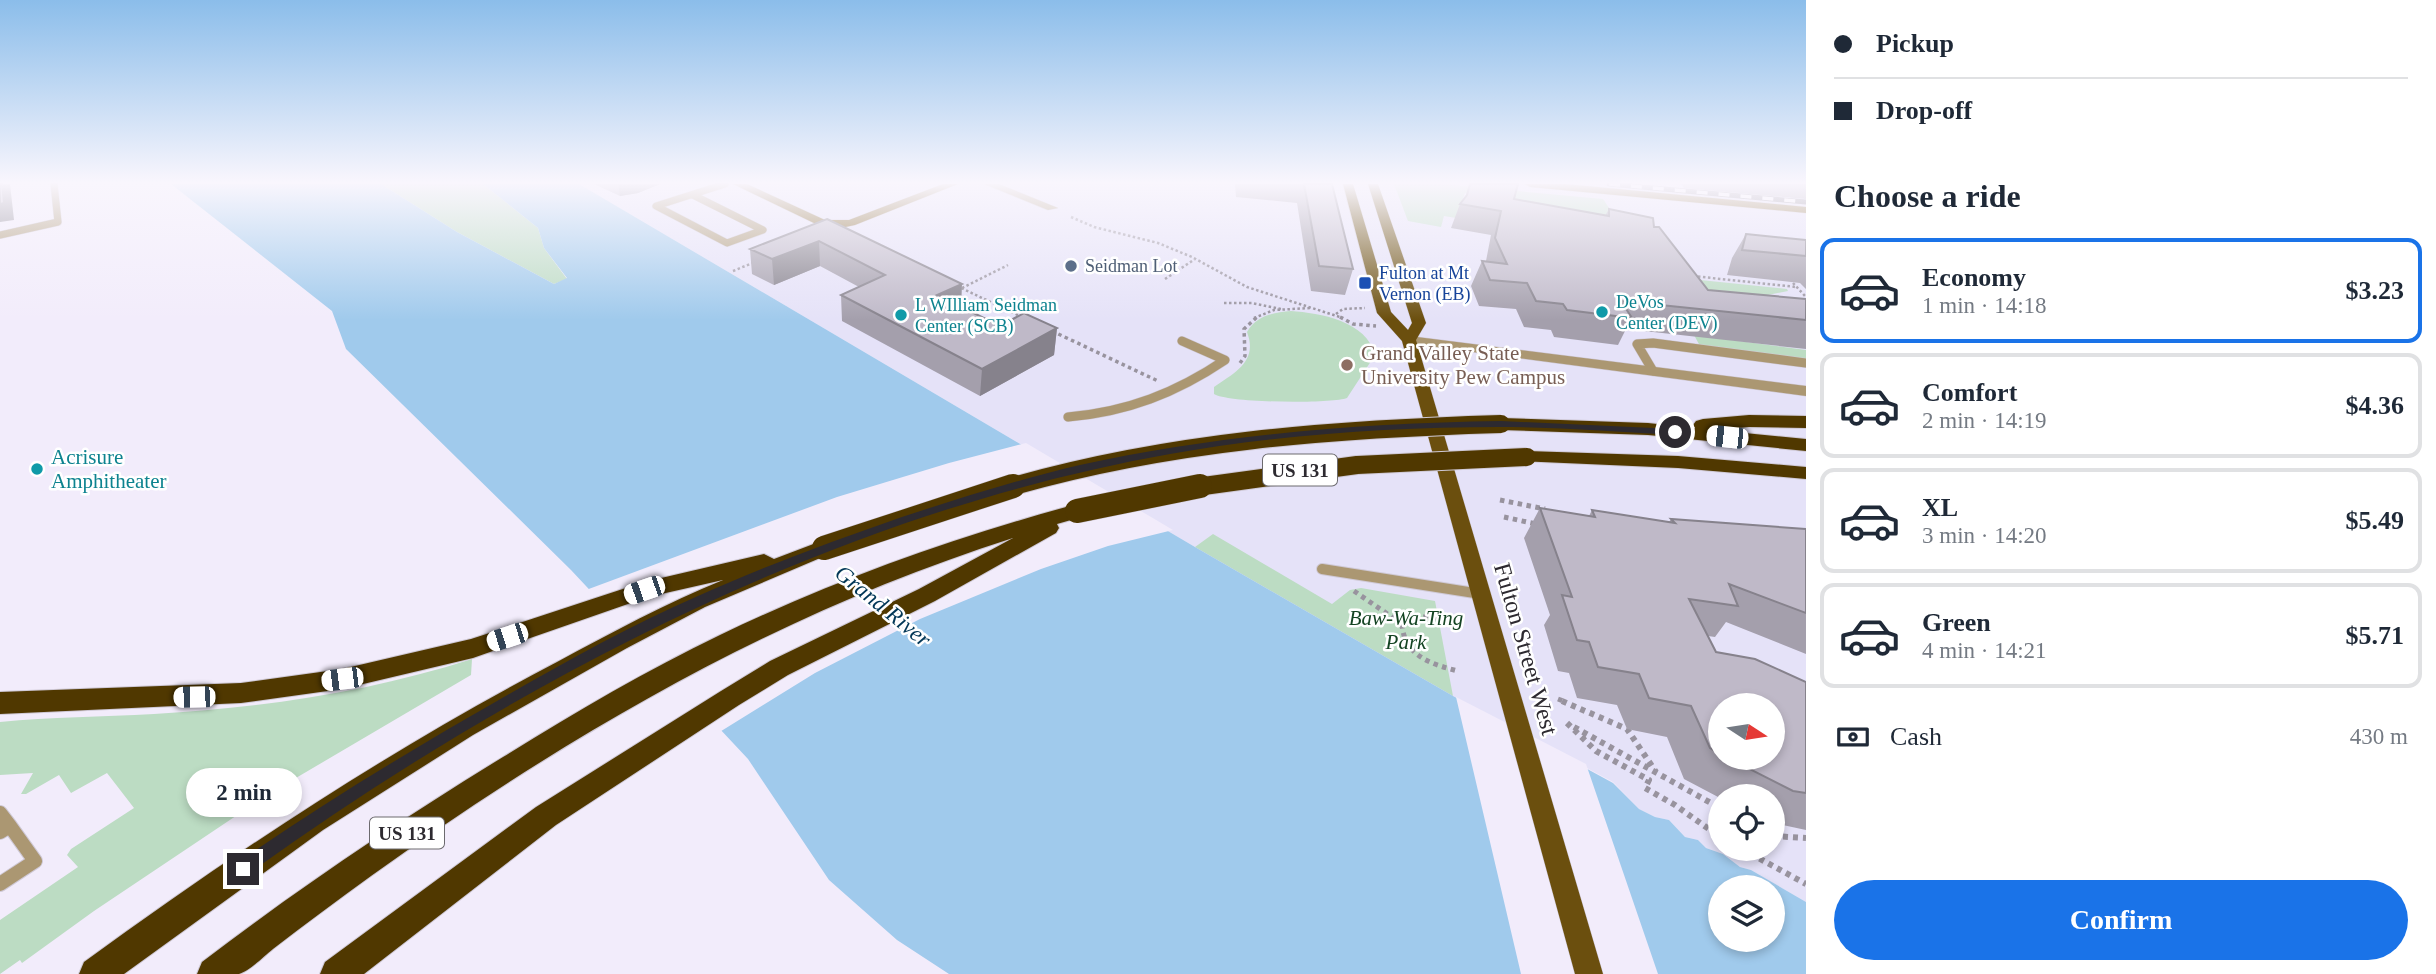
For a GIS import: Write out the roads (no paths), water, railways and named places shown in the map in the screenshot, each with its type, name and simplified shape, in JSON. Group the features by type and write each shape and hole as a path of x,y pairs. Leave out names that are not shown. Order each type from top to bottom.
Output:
{"highway":[{"path":"1648,429 1749,421 1806,422"},
{"name":"US 131","path":"96,974 286,838 435,743 571,665 700,600 824,548 980,496 1077,469 1172,450 1299,434 1422,425 1501,424 1648,429 1806,445"},
{"name":"US 131","path":"214,974 388,845 609,707 729,642 797,611 940,555 1077,511 1209,483 1312,468 1433,459 1527,457 1678,461 1806,473"},
{"path":"337,974 546,816 779,668 927,596 1077,511"},
{"path":"0,704 241,694 342,679 473,648 644,590 824,548"}],"main road":[{"name":"Fulton Street West","path":"1361,229 1384,313 1409,340 1589,974"},
{"name":"Fulton Street West","path":"1388,229 1419,323 1409,340"}],"street":[{"path":"1409,340 1806,391"}],"lane":[{"path":"0,234 22,229"},
{"path":"701,229 727,243 762,229"},
{"path":"1069,416 1123,411 1151,402 1188,385 1225,360 1182,341"},
{"path":"1653,371 1637,344 1653,343 1806,363"},
{"path":"1322,569 1481,594"},
{"path":"0,813 5,829 35,861 0,884"}],"water":[{"name":"Grand River","path":"229,229 453,229 554,284 567,278 544,248 538,229 656,229 1195,547 1453,696 1613,783 1639,809 1669,820 1685,837 1698,840 1708,849 1708,861 1732,861 1760,875 1708,875 1708,952 1785,952 1785,890 1806,902 1806,974 949,974 897,940 829,880 748,759 571,570 346,349 332,311"}],"place":[{"name":"Seidman Lot","path":"1071,266"},
{"name":"Fulton at Mt Vernon (EB)","path":"1365,283"},
{"name":"DeVos Center (DEV)","path":"1602,312"},
{"name":"L WIlliam Seidman Center (SCB)","path":"901,315"},
{"name":"Grand Valley State University Pew Campus","path":"1347,365"},
{"name":"Acrisure Amphitheater","path":"37,469"}],"park label":[{"name":"Baw-Wa-Ting Park","path":"1406,630"}]}
